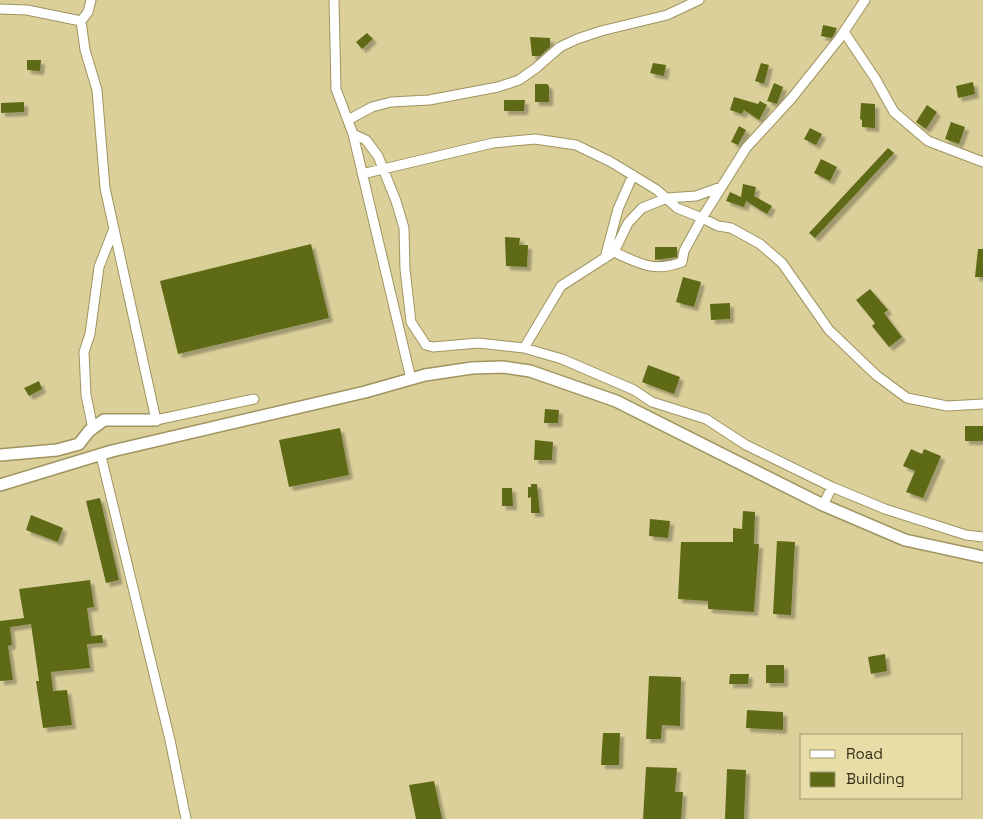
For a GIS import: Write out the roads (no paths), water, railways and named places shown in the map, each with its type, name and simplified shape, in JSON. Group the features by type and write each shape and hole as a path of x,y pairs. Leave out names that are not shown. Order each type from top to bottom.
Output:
{"street":[{"path":"91,0 88,12 81,21 85,50 97,90 105,188 156,420"},
{"path":"334,0 336,88 353,134 411,379"},
{"path":"348,120 372,107 390,102 429,100 498,87 519,80 560,48 577,39 666,15 699,0"},
{"path":"614,252 647,267 672,266 682,262 684,251 702,218 746,148 791,98 844,32 865,0"},
{"path":"0,8 27,10 81,21"},
{"path":"844,32 876,78 894,112 928,141 983,162"},
{"path":"353,134 366,140 378,156 396,201 404,228 405,269 411,322 426,345 433,347 478,343 524,348 562,359 634,390 652,402 706,420 746,445 832,487 885,509 966,535 983,537"},
{"path":"362,174 493,142 535,139 576,145 633,175 677,208 718,226 731,228 753,240 782,263 830,330 876,376 907,398 947,406 983,404"},
{"path":"605,258 618,209 633,175"},
{"path":"524,348 561,286 614,252 628,223 642,208 666,198 696,196 721,187"},
{"path":"93,428 86,394 84,352 90,334 99,267 114,230"},
{"path":"0,485 101,456 112,451 365,392 411,379 472,368 503,367 530,370 616,401 823,505 905,540 983,557"},
{"path":"0,454 57,450 79,444 93,428 104,420 156,420 254,399"},
{"path":"101,456 170,740 186,819"},
{"path":"823,505 832,487"}]}
